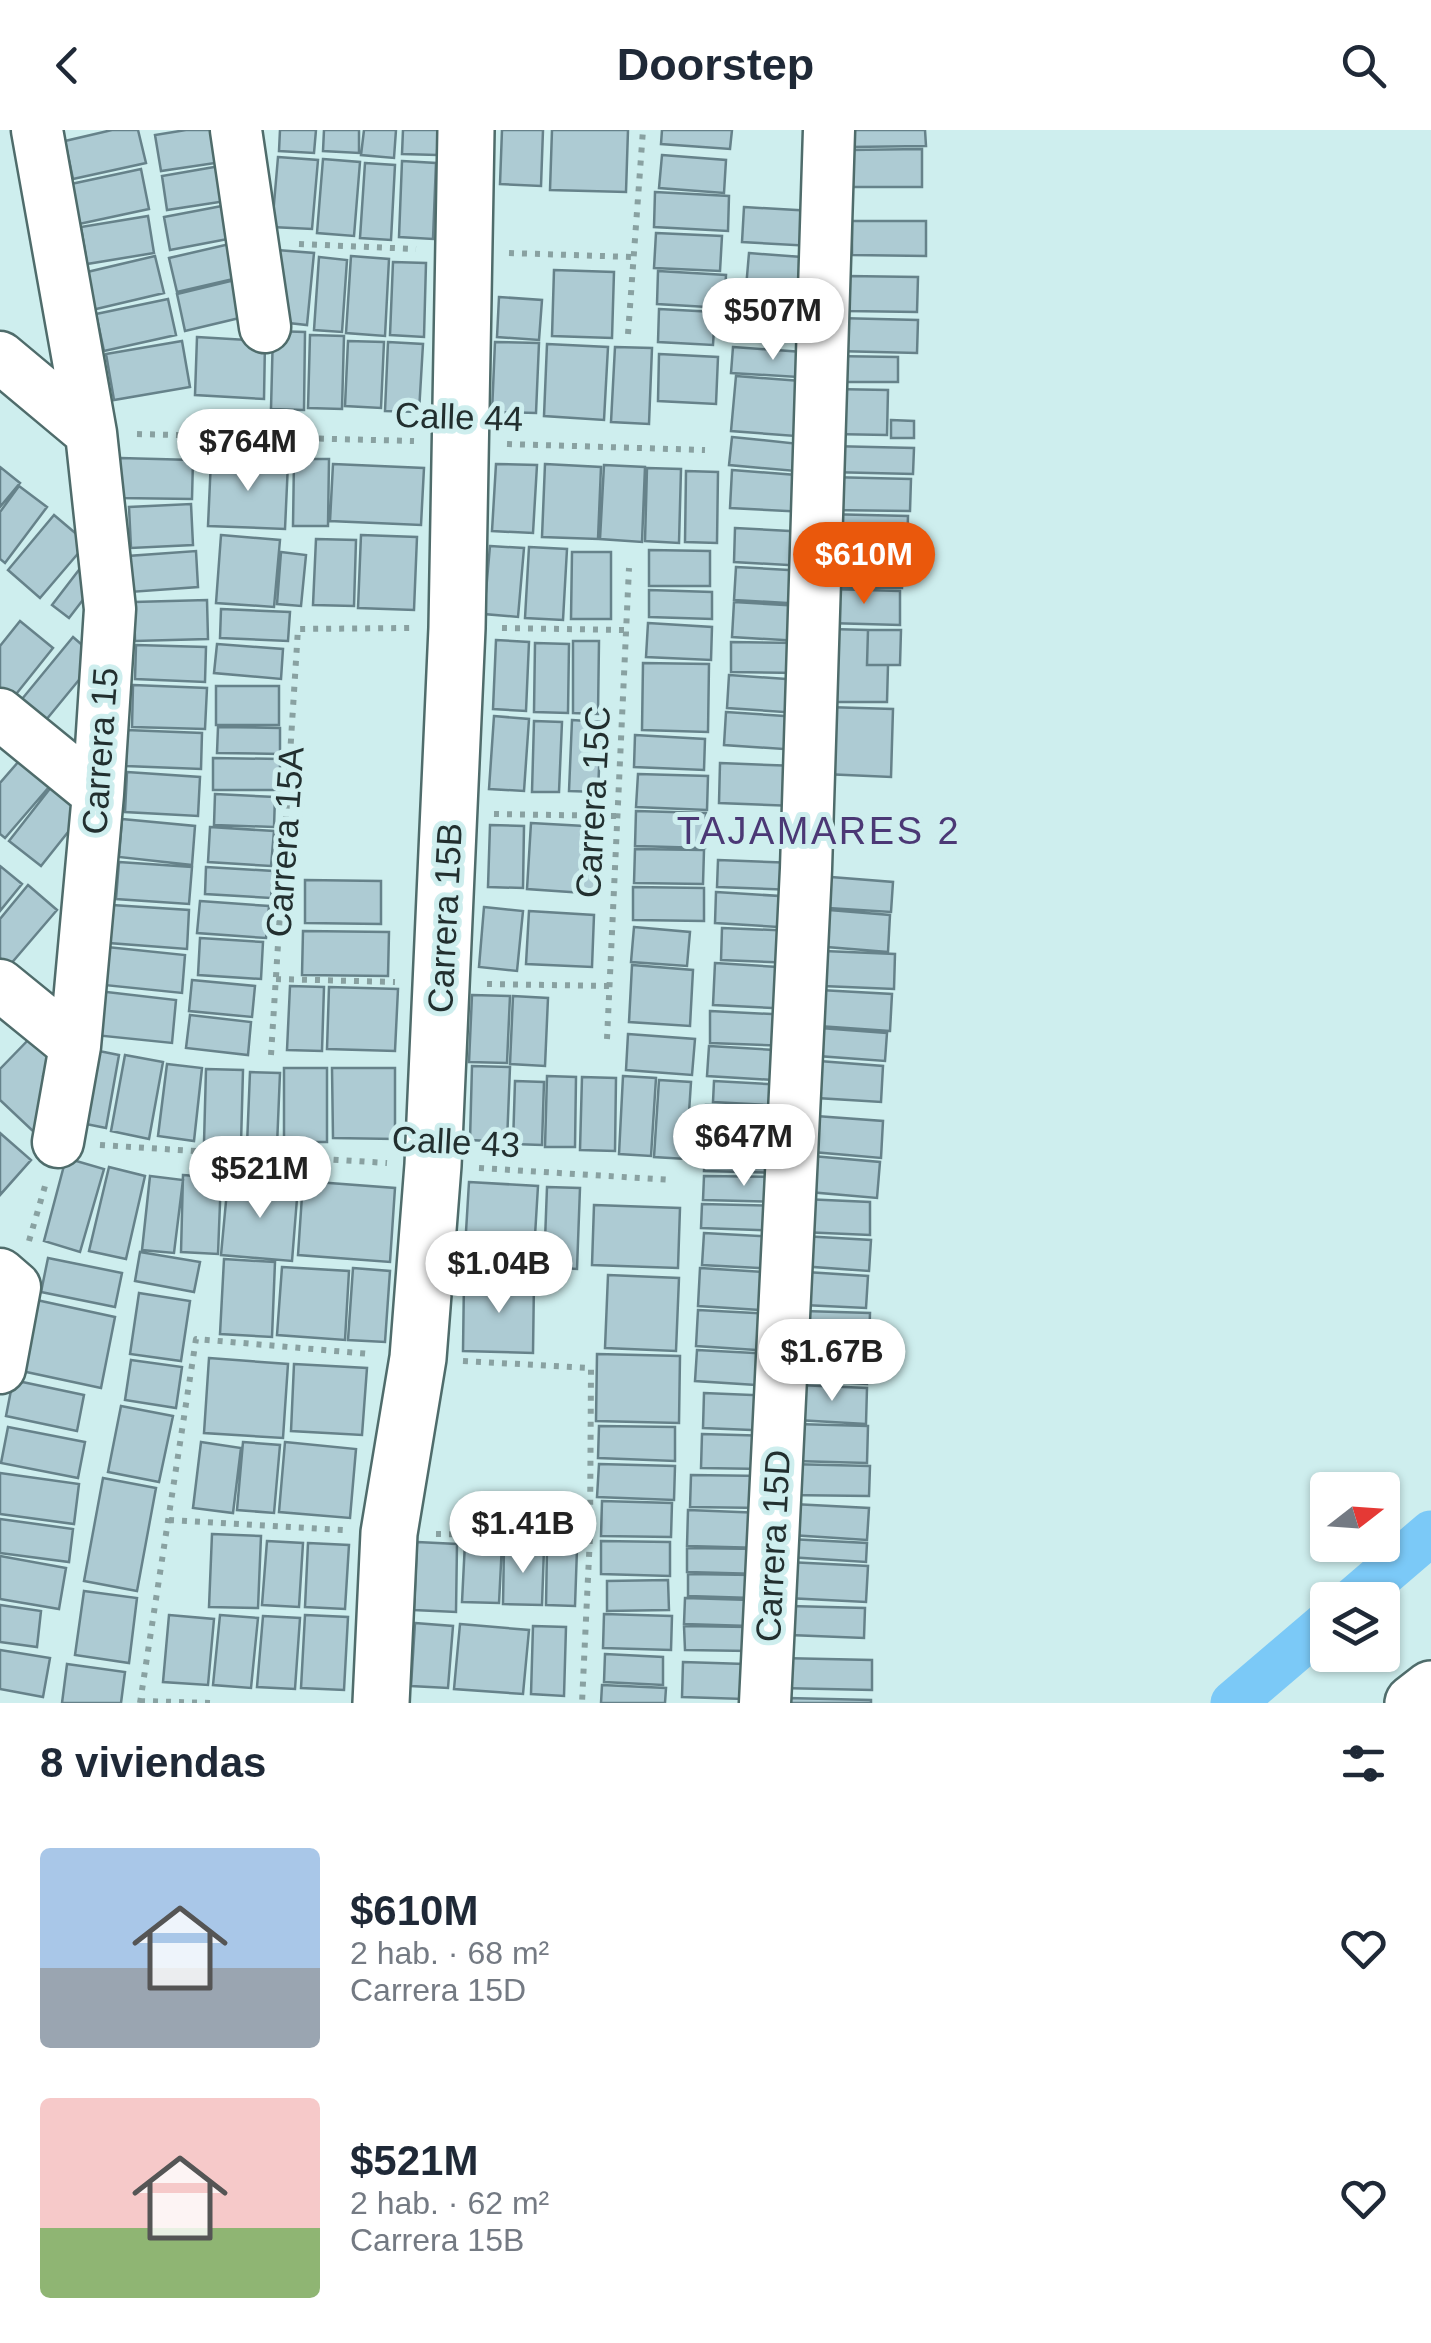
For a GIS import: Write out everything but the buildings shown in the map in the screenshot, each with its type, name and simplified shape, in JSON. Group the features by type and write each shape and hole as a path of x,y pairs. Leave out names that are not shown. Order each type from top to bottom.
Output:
{"street":[{"name":"Carrera 15","path":"38,130 91,433 110,609 98,794 74,1046 58,1142"},
{"path":"236,130 265,327"},
{"name":"Carrera 15B","path":"381,1703 389,1533 418,1358 442,983 462,442 466,130"},
{"name":"Carrera 15D","path":"765,1703 806,869 829,130"},
{"path":"0,357 91,433"},
{"path":"0,714 98,794"},
{"path":"0,984 74,1046"},
{"path":"0,1368 8,1280"},
{"path":"1413,1703 1431,1689"}],"path":[{"path":"628,334 643,130"},
{"path":"253,242 632,258"},
{"name":"Calle 44","path":"91,433 705,450"},
{"name":"Carrera 15C","path":"608,1038 629,568"},
{"name":"Carrera 15A","path":"271,1055 298,629"},
{"path":"450,814 617,816"},
{"path":"276,979 610,986"},
{"path":"8,1280 58,1142"},
{"name":"Calle 43","path":"58,1142 672,1180"},
{"path":"196,1339 140,1702 211,1703"},
{"path":"582,1703 590,1536 591,1368"}],"waterway":[{"path":"1374,1582 1431,1533"},
{"path":"1233,1703 1310,1637"}],"district":[{"name":"TAJAMARES 2","path":"819,831"}]}
